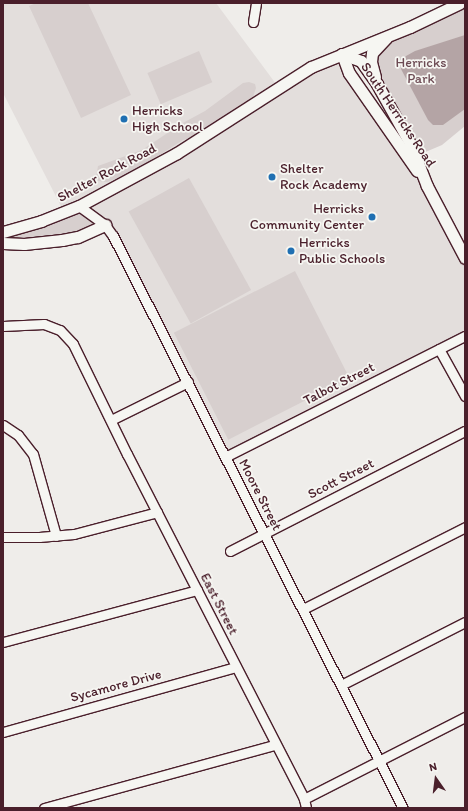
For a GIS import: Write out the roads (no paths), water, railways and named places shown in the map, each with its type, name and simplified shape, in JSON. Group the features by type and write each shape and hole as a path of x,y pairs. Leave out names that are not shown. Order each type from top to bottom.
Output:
{"main road":[{"name":"Shelter Rock Road","path":"3,232 40,222 79,206 177,153 311,67 388,36 460,3"},
{"path":"377,84 371,62 372,53 388,36"},
{"name":"South Herricks Road","path":"342,54 361,61 377,84 412,145 427,186"},
{"name":"South Herricks Road","path":"342,54 349,73 427,186 465,258"},
{"path":"3,244 24,244 62,240 78,237 106,225"}],"street":[{"path":"254,22 256,3"},
{"name":"Moore Street","path":"79,206 106,225 116,242 403,808"},
{"name":"East Street","path":"3,326 44,324 52,326 66,335 73,344 305,803"},
{"name":"Talbot Street","path":"225,457 465,336"},
{"path":"439,349 465,396"},
{"path":"111,420 188,382"},
{"path":"3,425 18,435 33,454 56,536"},
{"name":"Scott Street","path":"230,551 465,431"},
{"path":"3,537 56,536 93,530 157,512"},
{"path":"303,609 465,527"},
{"path":"3,642 197,590"},
{"path":"341,685 465,622"},
{"name":"Sycamore Drive","path":"3,732 236,667"},
{"path":"305,803 379,760 465,716"},
{"path":"44,808 275,745"}],"place":[{"name":"Herricks High School","path":"124,119"},
{"name":"Shelter Rock Academy","path":"272,177"},
{"name":"Herricks Community Center","path":"372,217"},
{"name":"Herricks Public Schools","path":"291,251"}],"park label":[{"name":"Herricks Park","path":"421,72"}]}
